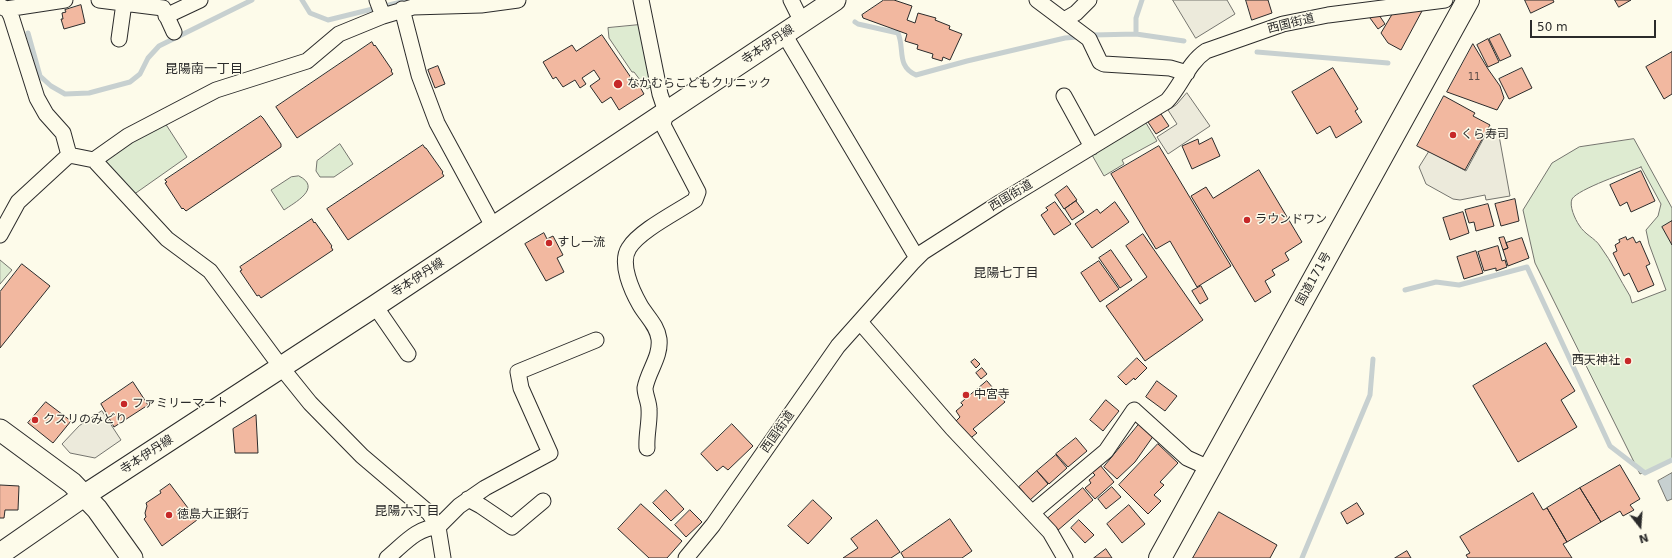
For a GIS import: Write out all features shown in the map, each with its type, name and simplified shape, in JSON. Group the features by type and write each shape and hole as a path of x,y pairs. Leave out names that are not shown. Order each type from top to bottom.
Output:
{"highway":[{"name":"国道171号","path":"1160,558 1468,0"}],"main road":[{"name":"寺本伊丹線","path":"0,554 85,495 494,228 835,0"},
{"path":"0,430 72,483 85,495 97,509 132,558"}],"street":[{"path":"3,7 65,0"},
{"path":"99,0 163,8 174,32"},
{"path":"166,16 200,0"},
{"path":"377,0 383,16"},
{"path":"94,160 128,136 216,90 307,61 339,34 383,16 402,9 414,7 481,5 518,0"},
{"path":"641,0 660,94 666,112 663,125 698,192 695,200 640,236 628,249 625,266 630,286 640,306 654,324 659,339 658,353 645,389 649,409 646,437 648,448"},
{"path":"791,0 802,22"},
{"path":"1037,0 1089,39 1100,62 1104,64 1170,68 1187,72"},
{"path":"1064,20 1076,13 1089,0"},
{"name":"西国街道","path":"686,558 712,525 838,346 917,258 1001,202 1167,101 1175,92 1199,56 1206,51 1283,24 1328,15 1440,0"},
{"path":"119,39 124,3"},
{"path":"3,7 11,16 37,98 46,114 63,133 69,155"},
{"path":"402,9 419,75 438,123 494,228"},
{"path":"784,34 917,258"},
{"path":"1064,96 1092,147"},
{"path":"69,155 94,160 167,239 210,271 281,367 310,403 362,456 429,513 438,527 442,558"},
{"path":"0,235 18,202 69,155"},
{"path":"375,306 408,348"},
{"path":"860,322 952,428 1050,532 1065,558"},
{"path":"387,558 418,532 429,527 438,527 459,506 495,478 550,453 521,388 518,372 596,340"},
{"path":"1032,513 1106,451 1134,410 1187,458 1209,468"},
{"path":"468,499 481,506 516,533 543,501"}],"green space":[{"path":"639,25 652,86 647,89 634,72 632,72 609,38 608,28"},
{"path":"165,123 187,157 133,195 106,163 106,158"},
{"path":"1146,123 1157,141 1122,160 1124,164 1104,176 1092,155"},
{"name":"西天神社","path":"1634,139 1672,208 1672,460 1640,474 1535,263 1523,210 1552,163 1579,147","holes":["1641,167 1661,204 1658,216 1646,230 1649,244 1666,290 1632,303 1630,296 1598,243 1584,231 1577,222 1571,202 1572,199 1583,190"]},
{"path":"340,144 353,164 334,177 320,177 316,171 317,161"},
{"path":"299,176 306,181 308,185 307,190 304,195 284,210 271,190 291,177"},
{"path":"0,260 12,270 0,284"}],"shaded area":[{"path":"1173,0 1227,0 1235,14 1196,38"},
{"path":"1187,93 1210,126 1168,154 1157,137 1177,124 1168,110 1176,105"},
{"path":"1498,130 1510,196 1486,200 1485,195 1460,200 1453,199 1426,184 1419,167 1429,151 1466,171 1486,134"},
{"path":"102,411 121,440 95,458 70,453 62,444 79,426"},
{"path":"1672,473 1672,499 1667,501 1658,481"}],"building":[{"path":"884,0 894,0 912,6 907,20 915,23 918,13 936,18 935,20 950,26 949,29 962,34 950,60 943,57 942,61 932,58 933,54 917,49 918,45 905,41 907,34 863,18 862,15"},
{"path":"1246,0 1268,0 1272,13 1252,20"},
{"path":"1525,0 1553,0 1554,2 1531,13"},
{"path":"1615,0 1631,0 1619,7"},
{"path":"81,5 85,23 64,29 61,19 63,19 62,13 66,12 65,10"},
{"path":"1416,9 1422,11 1401,50 1388,43 1381,33 1394,11"},
{"path":"1379,15 1385,24 1378,29 1370,18"},
{"path":"1500,34 1511,56 1500,61 1489,39"},
{"path":"602,35 634,82 636,80 644,94 619,110 611,97 602,103 590,86 600,79 594,70 582,78 586,84 580,88 575,80 563,87 556,77 553,79 543,62 572,45 576,51"},
{"path":"1488,39 1499,62 1488,67 1477,45"},
{"path":"372,42 392,70 391,71 393,74 297,138 276,107"},
{"path":"1473,44 1500,86 1504,98 1497,110 1447,92"},
{"path":"1672,52 1672,94 1664,99 1646,67"},
{"path":"438,66 445,84 435,88 428,70"},
{"path":"1333,68 1358,109 1355,111 1362,122 1336,138 1330,126 1317,134 1292,92"},
{"path":"1522,68 1532,88 1509,99 1499,79"},
{"name":"くら寿司","path":"1444,96 1475,113 1473,116 1490,125 1465,170 1417,146"},
{"path":"1161,114 1169,126 1156,134 1148,122"},
{"path":"261,116 281,144 281,147 186,211 183,208 182,209 165,183 167,182 165,180"},
{"path":"1212,138 1220,156 1192,169 1182,146 1198,139 1199,144"},
{"path":"423,145 443,172 442,173 444,176 348,240 327,209"},
{"path":"1159,146 1231,266 1197,287 1170,241 1156,249 1111,174"},
{"name":"ラウンドワン","path":"1259,170 1302,242 1285,253 1289,260 1272,270 1275,275 1265,281 1271,292 1255,302 1191,196 1206,187 1213,198"},
{"path":"1641,171 1655,201 1631,212 1627,202 1620,206 1610,185"},
{"path":"1067,186 1077,200 1064,209 1055,195"},
{"path":"1515,199 1519,221 1501,226 1495,204"},
{"path":"1076,201 1084,212 1072,220 1065,209"},
{"path":"1055,202 1071,224 1054,235 1041,215 1048,210 1046,208"},
{"path":"1115,202 1129,222 1092,248 1075,224 1097,209 1100,213"},
{"path":"1488,204 1494,226 1476,231 1474,222 1469,223 1465,210"},
{"path":"1463,212 1469,233 1450,240 1443,218"},
{"path":"312,219 332,246 331,247 333,250 261,298 259,295 257,296 240,271 242,270 240,267"},
{"path":"1672,221 1672,245 1662,227"},
{"path":"544,233 547,239 553,236 563,255 557,258 564,272 546,281 525,244"},
{"path":"1143,234 1203,320 1145,361 1106,306 1147,277 1126,246"},
{"path":"1504,237 1508,248 1503,250 1499,238"},
{"path":"1626,237 1627,240 1633,237 1636,243 1640,241 1650,264 1646,266 1654,285 1638,292 1629,273 1624,276 1613,253 1617,251 1615,245 1620,242 1619,240"},
{"path":"1522,238 1529,258 1508,266 1503,250 1508,248 1506,243"},
{"path":"1498,246 1502,261 1505,260 1507,267 1496,271 1496,268 1484,271 1478,252"},
{"path":"1111,250 1132,280 1120,288 1099,258"},
{"path":"1476,251 1483,273 1464,279 1457,257"},
{"path":"1099,261 1119,289 1100,302 1081,273"},
{"path":"22,264 50,286 0,348 0,292"},
{"path":"1201,286 1208,299 1200,304 1192,291"},
{"path":"1546,343 1575,391 1561,400 1577,427 1518,462 1473,386"},
{"path":"1137,358 1147,368 1135,380 1134,378 1126,385 1118,377"},
{"path":"975,359 980,364 976,368 971,362"},
{"path":"982,368 987,374 981,379 976,373"},
{"path":"987,381 1005,402 973,429 977,433 968,440 954,423 960,417 956,411 963,405 961,403"},
{"path":"1157,381 1177,396 1165,411 1146,397"},
{"name":"ファミリーマート","path":"133,382 148,405 114,427 101,404"},
{"path":"1106,400 1119,411 1103,431 1090,420"},
{"path":"46,402 71,421 53,443 28,423"},
{"path":"256,415 258,453 235,453 233,429"},
{"path":"1140,423 1154,435 1135,462 1117,479 1104,467"},
{"path":"732,424 753,446 728,470 723,466 717,471 701,454"},
{"path":"1076,438 1087,451 1068,467 1056,454"},
{"path":"1158,444 1178,463 1160,482 1164,485 1154,495 1161,501 1148,514 1119,485"},
{"path":"1056,455 1067,468 1049,484 1037,471"},
{"path":"1100,465 1114,482 1095,499 1085,488 1091,483 1089,480 1095,475 1092,472"},
{"path":"1620,465 1640,499 1630,505 1634,510 1623,516 1620,511 1601,522 1580,488"},
{"path":"1037,471 1048,484 1030,500 1019,487"},
{"name":"徳島大正銀行","path":"170,484 197,520 162,546 144,519 146,517 146,503 161,493 160,491"},
{"path":"0,485 19,486 18,510 5,510 4,518 0,518"},
{"path":"1112,487 1121,497 1106,509 1098,499"},
{"path":"1083,488 1093,500 1057,531 1047,519"},
{"path":"1580,488 1601,522 1567,542 1547,508"},
{"path":"666,490 684,509 671,521 653,503"},
{"path":"1533,493 1543,510 1547,508 1567,542 1563,544 1572,558 1468,558 1466,555 1470,553 1460,537"},
{"path":"813,500 832,518 808,544 788,526"},
{"path":"1357,503 1364,514 1347,524 1341,513"},
{"path":"641,504 682,541 667,558 649,558 618,529"},
{"path":"1129,505 1145,524 1122,543 1107,524"},
{"path":"690,510 702,522 686,537 675,525"},
{"path":"1219,512 1277,545 1270,558 1193,558"},
{"path":"950,519 972,551 962,558 904,558 901,553"},
{"path":"877,520 900,552 891,558 843,558 858,548 851,539"},
{"path":"1079,520 1094,535 1085,543 1071,528"},
{"path":"1106,549 1112,558 1094,558"},
{"path":"1407,551 1411,558 1395,558"}],"waterway":[{"path":"28,33 40,76 51,86 65,94 89,93 130,82 140,74 148,58 159,46 252,0"},
{"path":"302,0 310,13 328,20 409,0"},
{"path":"1142,0 1136,18 1136,34 1184,41"},
{"path":"855,22 898,33 903,62 906,67 916,75 967,61 1065,38 1077,37"},
{"path":"1093,35 1136,34"},
{"path":"1257,52 1388,63"},
{"path":"1405,290 1436,282 1459,285 1527,267 1610,446 1645,473 1672,460"},
{"path":"1302,558 1370,395 1373,359"}],"place":[{"name":"なかむらこどもクリニック","path":"618,84"},
{"name":"くら寿司","path":"1453,135"},
{"name":"ラウンドワン","path":"1247,220"},
{"name":"すし一流","path":"549,243"},
{"name":"西天神社","path":"1628,361"},
{"name":"中宮寺","path":"966,395"},
{"name":"ファミリーマート","path":"124,404"},
{"name":"クスリのみどり","path":"35,420"},
{"name":"徳島大正銀行","path":"169,515"}],"district":[{"name":"昆陽南一丁目","path":"204,70"},
{"name":"昆陽七丁目","path":"1006,274"},
{"name":"昆陽六丁目","path":"407,512"}]}
